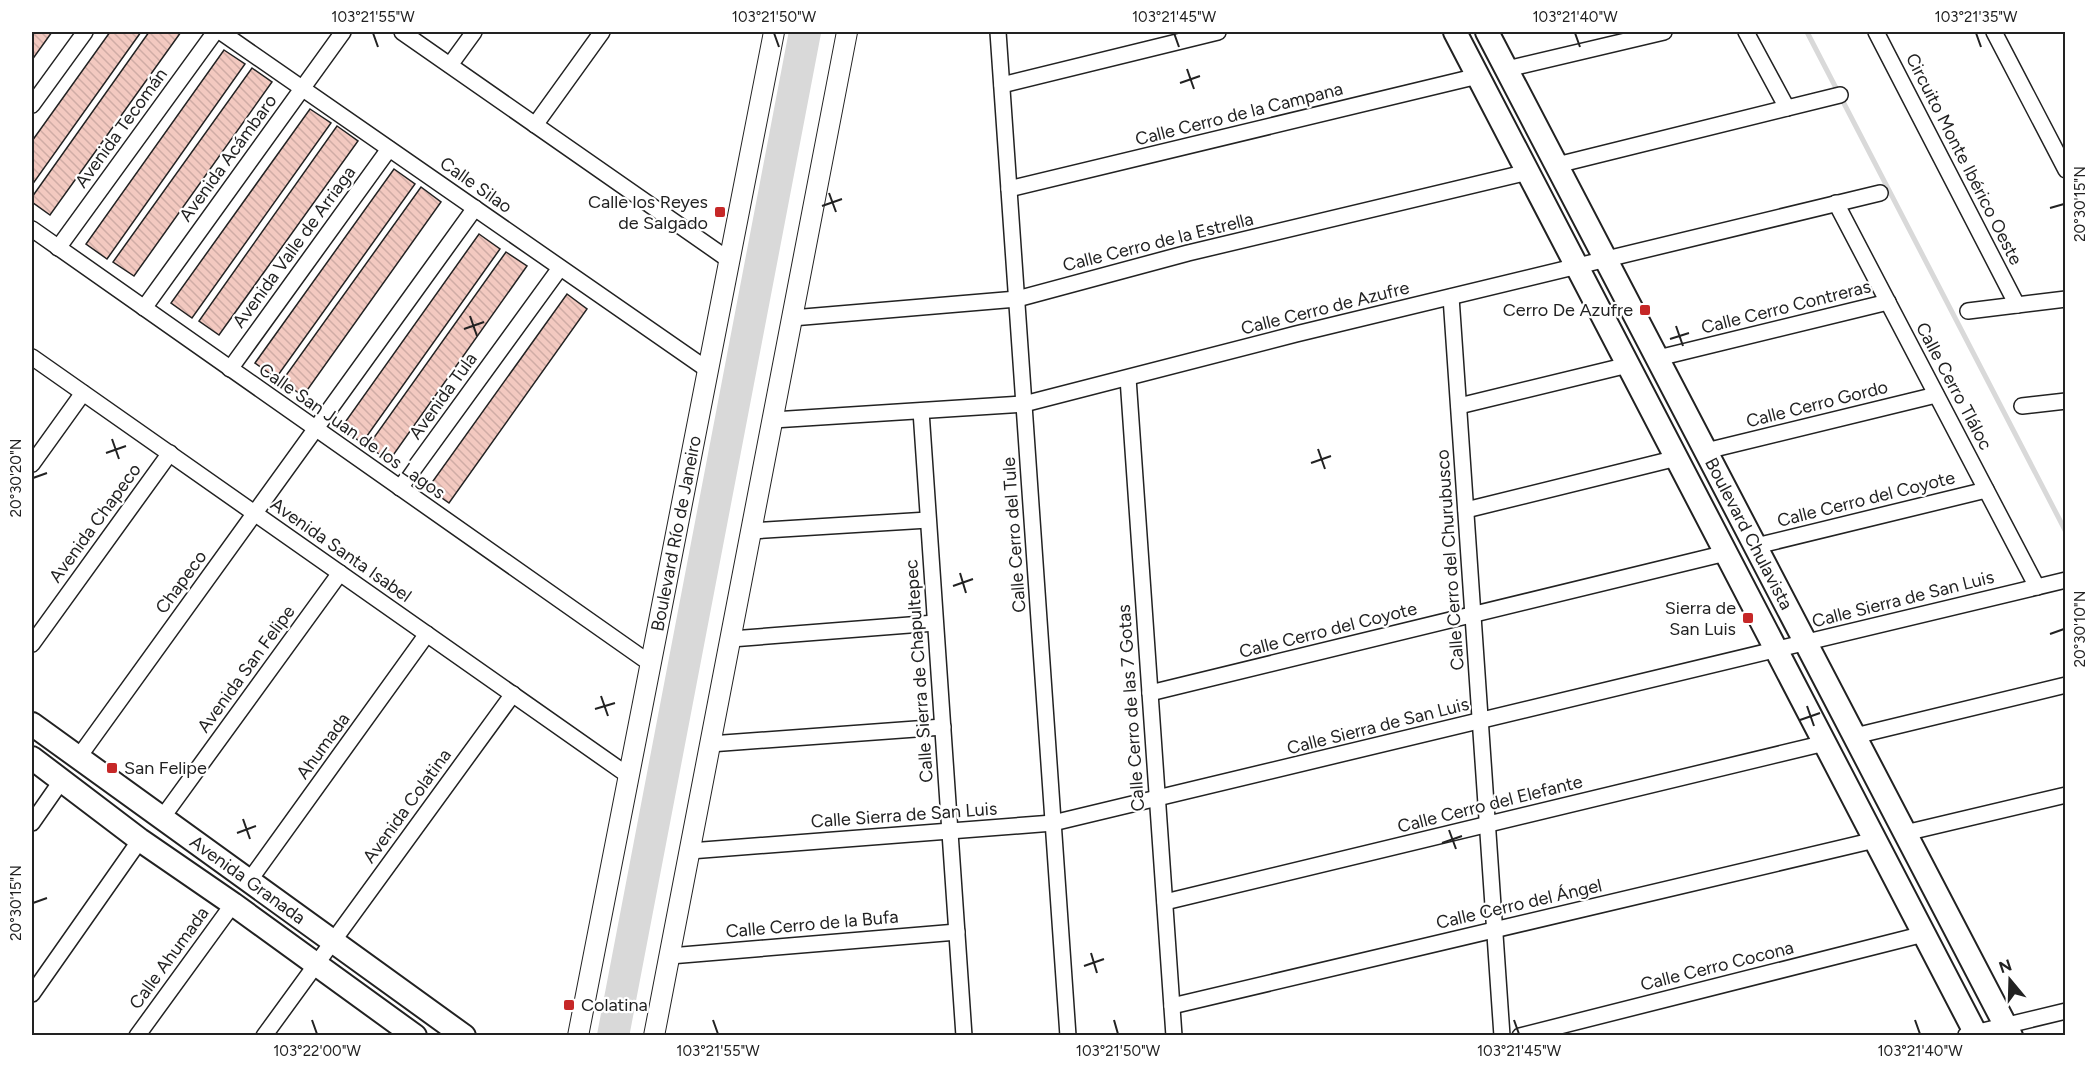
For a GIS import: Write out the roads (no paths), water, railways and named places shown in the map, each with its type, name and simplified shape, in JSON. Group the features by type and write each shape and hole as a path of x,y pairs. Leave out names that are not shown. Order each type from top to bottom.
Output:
{"main road":[{"name":"Boulevard Chulavista","path":"1455,32 1924,934 1972,1035"},
{"name":"Boulevard Chulavista","path":"1487,32 2008,1030"},
{"name":"Avenida Granada","path":"32,724 464,1035"},
{"name":"Avenida Granada","path":"32,758 140,840 233,903 316,964 404,1032"}],"street":[{"path":"32,105 85,32"},
{"name":"Avenida Tecomán","path":"58,248 216,32"},
{"name":"Calle Silao","path":"221,32 708,370"},
{"name":"Avenida Acámbaro","path":"144,308 343,32"},
{"path":"402,32 729,260"},
{"path":"450,65 474,32"},
{"path":"535,124 602,32"},
{"name":"Boulevard Río de Janeiro","path":"578,1035 774,32"},
{"path":"654,1035 847,32"},
{"name":"Calle Cerro del Tule","path":"998,32 1068,1035"},
{"path":"1002,85 1218,32"},
{"path":"1507,69 1664,32"},
{"path":"1746,32 1787,108"},
{"name":"Circuito Monte Ibérico Oeste","path":"1876,32 2018,305"},
{"path":"1994,32 2066,170"},
{"name":"Calle Cerro de la Campana","path":"1009,189 1478,76"},
{"path":"1557,165 1840,96"},
{"name":"Avenida Valle de Arriaga","path":"230,369 389,149"},
{"name":"Calle Cerro de la Estrella","path":"792,318 1017,299 1188,253 1528,172"},
{"name":"Calle Cerro de Azufre","path":"772,420 1024,404 1880,193"},
{"name":"Calle Cerro Tláloc","path":"1836,203 2037,587"},
{"path":"316,429 475,208"},
{"name":"Calle San Juan de los Lagos","path":"32,229 651,664"},
{"name":"Avenida Tula","path":"400,488 560,268"},
{"name":"Calle Cerro del Churubusco","path":"1451,297 1502,1035"},
{"path":"1968,311 2066,299"},
{"name":"Calle Cerro Contreras","path":"1658,358 1888,302"},
{"name":"Avenida Santa Isabel","path":"32,357 629,776"},
{"path":"1459,406 1628,365"},
{"name":"Calle Cerro de las 7 Gotas","path":"1128,378 1174,1035"},
{"path":"32,464 83,393"},
{"name":"Calle Cerro Gordo","path":"1706,451 1936,395"},
{"path":"2022,406 2066,401"},
{"name":"Calle Sierra de Chapultepec","path":"921,411 964,1035"},
{"name":"Chapeco","path":"78,758 316,429"},
{"name":"Avenida Chapeco","path":"32,644 170,453"},
{"path":"1466,510 1677,458"},
{"name":"Calle Cerro del Coyote","path":"1756,546 1986,490"},
{"path":"751,531 928,520"},
{"name":"Calle Cerro del Coyote","path":"1150,693 1726,553"},
{"name":"Avenida San Felipe","path":"162,818 340,573"},
{"name":"Calle Sierra de San Luis","path":"690,851 1053,823 1157,800 2066,580"},
{"path":"731,639 935,623"},
{"name":"Ahumada","path":"249,881 428,634"},
{"path":"1855,736 2066,685"},
{"name":"Avenida Colatina","path":"264,1035 513,694"},
{"path":"710,744 943,727"},
{"name":"Calle Cerro del Elefante","path":"1165,902 1825,743"},
{"path":"32,823 62,780"},
{"path":"1905,833 2066,795"},
{"path":"32,994 140,840"},
{"name":"Calle Cerro del Ángel","path":"1172,1006 1875,840"},
{"name":"Calle Ahumada","path":"137,1035 233,903"},
{"name":"Calle Cerro de la Bufa","path":"670,956 957,932"},
{"name":"Calle Cerro Cocona","path":"1520,1035 1924,934"},
{"path":"1972,1035 2008,1030 2066,1011"}],"waterway":[{"path":"613,1036 805,32"},
{"path":"1807,32 2066,532"}],"place":[{"name":"Calle los Reyes de Salgado","path":"720,212"},
{"name":"Cerro De Azufre","path":"1645,310"},
{"name":"Sierra de San Luis","path":"1748,618"},
{"name":"San Felipe","path":"112,768"},
{"name":"Colatina","path":"569,1005"}]}
